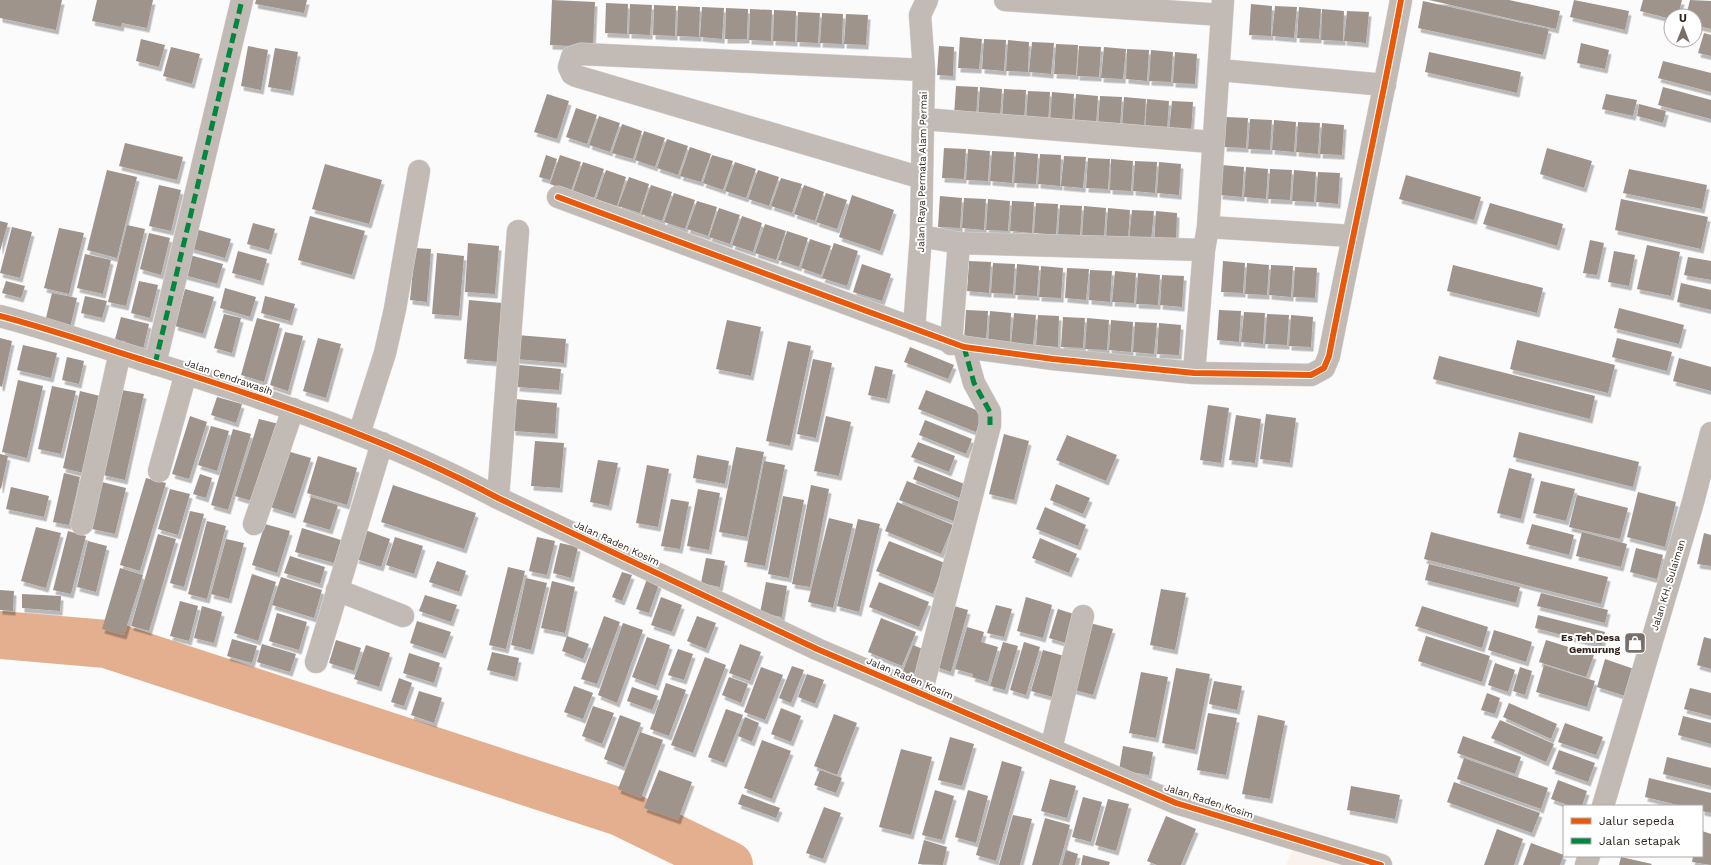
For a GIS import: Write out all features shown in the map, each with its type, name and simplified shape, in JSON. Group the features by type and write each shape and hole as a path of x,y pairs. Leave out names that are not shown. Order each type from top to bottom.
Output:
{"street":[{"path":"155,364 242,0"},
{"path":"1005,0 1222,8 1212,142 1208,227 1204,250 1194,373"},
{"path":"558,197 957,345 1053,359 1194,373 1311,375 1324,368 1330,356 1352,236 1385,85 1400,0"},
{"name":"Jalan Raya Permata Alam Permai","path":"914,329 921,236 924,70 918,5"},
{"path":"922,178 576,76 572,74 569,67 572,57 581,54 924,70"},
{"path":"1218,70 1385,85"},
{"path":"923,119 1212,142"},
{"path":"359,434 385,353 392,324 419,171"},
{"path":"1208,227 1352,236"},
{"path":"498,498 518,231"},
{"path":"921,236 959,243 1204,250"},
{"path":"921,694 990,425 990,412 974,383 957,345 959,243"},
{"name":"Jalan Cendrawasih","path":"0,316 120,352 294,409 382,443 448,471"},
{"path":"82,524 120,352"},
{"path":"159,470 186,373"},
{"path":"254,524 294,409"},
{"name":"Jalan KH. Sulaiman","path":"1603,805 1693,502 1711,433"},
{"path":"316,662 382,443"},
{"name":"Jalan Raden Kosim","path":"448,471 498,498 817,649 1176,803 1381,865"},
{"path":"337,590 403,616"},
{"path":"1051,749 1083,616"}],"shaded area":[{"path":"1297,840 1386,865 1286,865"}],"building":[{"path":"0,0 62,0 56,30 0,18"},
{"path":"97,0 153,0 147,28 122,23 121,27 92,21"},
{"path":"256,0 307,0 304,13 255,4"},
{"path":"552,0 595,2 593,47 550,45"},
{"path":"1429,0 1509,0 1560,11 1556,29"},
{"path":"1574,0 1629,11 1625,30 1570,17"},
{"path":"1643,0 1682,0 1680,8 1663,8 1663,17 1640,11"},
{"path":"1690,0 1711,1 1711,29 1703,27 1703,8 1688,8"},
{"path":"1423,1 1549,29 1543,55 1418,28"},
{"path":"606,3 628,4 627,34 605,33"},
{"path":"630,4 652,5 650,35 629,34"},
{"path":"1251,4 1272,6 1271,36 1249,35"},
{"path":"654,5 676,6 675,36 653,35"},
{"path":"678,6 700,7 699,37 677,36"},
{"path":"1275,6 1297,7 1294,38 1272,36"},
{"path":"702,7 724,8 722,39 700,37"},
{"path":"1299,7 1321,9 1319,39 1297,38"},
{"path":"726,8 748,9 747,39 725,39"},
{"path":"750,9 772,10 771,41 749,40"},
{"path":"1322,9 1344,11 1343,41 1321,40"},
{"path":"774,10 796,11 795,42 773,41"},
{"path":"1347,11 1369,12 1366,43 1344,41"},
{"path":"798,12 820,13 818,43 797,42"},
{"path":"822,13 843,14 842,44 820,43"},
{"path":"846,14 868,15 866,45 844,44"},
{"path":"1704,33 1711,35 1711,56 1698,53 1700,48 1703,48"},
{"path":"960,37 982,39 979,69 958,68"},
{"path":"141,39 165,45 159,67 136,61"},
{"path":"984,39 1006,40 1004,71 982,69"},
{"path":"1008,40 1029,42 1028,72 1006,71"},
{"path":"1032,42 1054,43 1051,74 1029,72"},
{"path":"1581,43 1609,50 1605,69 1577,63"},
{"path":"1056,44 1078,45 1076,75 1054,74"},
{"path":"248,46 268,50 261,90 241,86"},
{"path":"939,46 954,47 953,76 937,75"},
{"path":"1079,46 1101,47 1099,77 1077,76"},
{"path":"171,47 200,54 192,84 163,76"},
{"path":"1104,47 1126,49 1123,79 1101,78"},
{"path":"275,48 298,52 291,91 268,87"},
{"path":"1127,49 1149,50 1147,81 1126,79"},
{"path":"1151,50 1173,52 1171,82 1149,81"},
{"path":"1175,52 1197,54 1195,84 1173,83"},
{"path":"1429,52 1521,72 1517,93 1425,72"},
{"path":"1663,61 1711,73 1711,92 1658,78"},
{"path":"956,86 978,87 976,118 954,116"},
{"path":"980,87 1002,89 1000,119 978,118"},
{"path":"1663,87 1711,100 1711,119 1658,105"},
{"path":"1004,89 1026,90 1024,121 1002,119"},
{"path":"1028,91 1050,92 1048,123 1026,121"},
{"path":"1052,92 1074,94 1072,124 1050,123"},
{"path":"547,94 569,101 557,139 534,132"},
{"path":"1076,94 1098,96 1096,126 1074,125"},
{"path":"1606,94 1637,100 1633,116 1602,109"},
{"path":"1100,96 1122,97 1120,128 1098,126"},
{"path":"1124,97 1146,99 1144,130 1122,128"},
{"path":"1147,99 1169,101 1167,131 1145,130"},
{"path":"1172,101 1193,102 1191,133 1169,131"},
{"path":"1639,104 1666,111 1663,123 1637,116"},
{"path":"576,108 597,115 587,144 566,137"},
{"path":"599,116 620,123 610,152 589,145"},
{"path":"1226,117 1248,118 1246,148 1224,147"},
{"path":"1250,119 1272,120 1270,150 1248,149"},
{"path":"1274,120 1296,122 1294,152 1272,150"},
{"path":"1298,122 1320,123 1318,154 1296,152"},
{"path":"1322,123 1344,125 1342,155 1320,154"},
{"path":"622,124 642,131 633,159 612,153"},
{"path":"644,131 665,138 655,167 635,160"},
{"path":"667,139 688,146 678,175 657,168"},
{"path":"125,143 183,157 177,180 119,166"},
{"path":"690,147 711,154 701,182 680,176"},
{"path":"944,148 966,149 964,179 942,178"},
{"path":"1547,148 1592,161 1584,188 1540,174"},
{"path":"968,149 990,151 988,181 966,180"},
{"path":"992,151 1014,152 1012,183 990,181"},
{"path":"1016,152 1038,154 1036,184 1014,183"},
{"path":"1040,154 1061,155 1060,186 1038,184"},
{"path":"546,155 557,159 550,180 539,177"},
{"path":"560,155 581,162 571,191 550,184"},
{"path":"712,155 733,161 723,190 703,183"},
{"path":"1064,156 1086,157 1083,188 1061,186"},
{"path":"1088,158 1110,159 1108,189 1086,188"},
{"path":"1111,159 1133,161 1131,191 1110,190"},
{"path":"1135,161 1157,162 1155,193 1133,191"},
{"path":"583,162 604,169 594,198 573,191"},
{"path":"735,162 756,169 746,198 725,191"},
{"path":"1159,162 1181,164 1179,195 1157,193"},
{"path":"325,164 382,180 369,224 312,209"},
{"path":"1222,165 1244,167 1242,197 1220,195"},
{"path":"1246,167 1268,169 1266,199 1244,197"},
{"path":"1270,169 1292,170 1290,200 1268,199"},
{"path":"1629,169 1707,185 1702,209 1623,193"},
{"path":"107,170 137,177 117,258 87,250"},
{"path":"606,170 626,177 617,206 596,199"},
{"path":"758,170 779,177 769,206 748,199"},
{"path":"1294,170 1316,172 1314,202 1292,201"},
{"path":"1318,172 1340,173 1338,204 1316,202"},
{"path":"1406,175 1481,197 1474,220 1399,199"},
{"path":"629,177 649,184 640,213 618,206"},
{"path":"781,178 802,184 792,213 771,206"},
{"path":"159,185 181,190 171,231 149,226"},
{"path":"651,185 672,192 662,221 641,214"},
{"path":"804,185 824,192 815,221 794,214"},
{"path":"674,193 695,200 685,229 664,222"},
{"path":"826,193 847,200 837,229 816,222"},
{"path":"852,195 894,210 880,251 839,237"},
{"path":"940,196 962,198 960,228 938,227"},
{"path":"964,198 986,199 984,230 962,228"},
{"path":"988,199 1010,201 1008,231 986,230"},
{"path":"1621,199 1708,217 1701,249 1615,230"},
{"path":"697,201 717,207 708,236 687,229"},
{"path":"1012,201 1034,202 1032,233 1010,231"},
{"path":"1036,203 1058,204 1056,235 1034,233"},
{"path":"1490,203 1563,224 1557,246 1483,224"},
{"path":"1060,205 1082,206 1080,236 1058,235"},
{"path":"1084,206 1106,208 1104,238 1082,236"},
{"path":"719,208 740,215 730,244 709,237"},
{"path":"1108,208 1130,210 1128,240 1106,238"},
{"path":"1132,210 1154,211 1151,241 1129,240"},
{"path":"1156,211 1177,213 1176,243 1154,242"},
{"path":"310,216 365,231 352,275 298,260"},
{"path":"742,216 762,223 753,252 732,245"},
{"path":"0,221 8,223 0,251"},
{"path":"253,223 275,229 269,250 247,244"},
{"path":"765,224 786,231 776,260 755,253"},
{"path":"127,225 145,229 126,306 108,302"},
{"path":"12,227 32,232 20,278 0,273"},
{"path":"59,228 84,233 69,294 44,288"},
{"path":"192,228 231,239 225,258 186,247"},
{"path":"787,231 808,238 799,267 778,260"},
{"path":"149,233 170,238 161,275 140,269"},
{"path":"810,239 831,246 821,275 801,268"},
{"path":"1590,240 1604,243 1597,275 1583,273"},
{"path":"468,243 499,246 495,294 465,292"},
{"path":"834,243 858,251 847,286 822,278"},
{"path":"1647,245 1680,252 1671,296 1637,289"},
{"path":"415,248 431,249 427,302 410,300"},
{"path":"238,251 267,259 261,281 232,273"},
{"path":"1614,251 1635,255 1629,286 1608,282"},
{"path":"437,253 464,256 459,316 432,314"},
{"path":"85,254 111,260 103,294 77,288"},
{"path":"186,254 223,264 217,284 180,274"},
{"path":"1688,257 1711,261 1711,280 1684,275"},
{"path":"969,261 991,262 989,293 967,291"},
{"path":"1223,261 1245,263 1243,293 1221,292"},
{"path":"993,263 1015,264 1013,294 991,293"},
{"path":"1247,263 1269,265 1267,295 1245,294"},
{"path":"862,264 891,274 882,301 853,292"},
{"path":"1017,264 1039,266 1037,296 1015,295"},
{"path":"1271,265 1293,266 1291,297 1269,295"},
{"path":"1453,265 1543,288 1537,313 1447,291"},
{"path":"1041,266 1063,268 1061,298 1039,297"},
{"path":"1295,267 1317,268 1315,298 1293,297"},
{"path":"1067,268 1089,269 1086,300 1065,298"},
{"path":"1090,270 1112,271 1110,302 1089,300"},
{"path":"1115,271 1136,273 1134,303 1112,302"},
{"path":"1138,273 1160,275 1158,305 1136,304"},
{"path":"1162,275 1184,276 1182,307 1160,305"},
{"path":"6,281 25,286 21,298 2,293"},
{"path":"139,281 158,285 150,318 131,313"},
{"path":"1681,283 1711,290 1711,310 1677,302"},
{"path":"225,288 256,297 250,317 220,308"},
{"path":"185,289 214,297 203,334 175,326"},
{"path":"52,293 77,298 70,328 45,322"},
{"path":"85,296 107,301 102,318 81,313"},
{"path":"265,296 295,304 290,321 261,313"},
{"path":"469,300 502,303 497,362 464,359"},
{"path":"1619,308 1684,325 1679,344 1614,328"},
{"path":"966,310 988,311 986,341 964,340"},
{"path":"1219,310 1241,311 1239,342 1217,340"},
{"path":"990,311 1011,313 1010,343 988,342"},
{"path":"1244,312 1265,313 1263,344 1241,342"},
{"path":"1014,313 1036,315 1033,345 1011,344"},
{"path":"224,314 241,318 232,353 214,348"},
{"path":"1267,314 1289,315 1287,345 1265,344"},
{"path":"1038,315 1059,316 1058,347 1036,345"},
{"path":"1291,315 1313,317 1311,347 1289,346"},
{"path":"121,317 149,324 143,350 114,343"},
{"path":"1063,317 1085,318 1083,348 1061,347"},
{"path":"257,318 280,324 264,382 241,375"},
{"path":"1087,318 1109,320 1107,350 1085,349"},
{"path":"727,320 761,327 751,376 716,369"},
{"path":"1111,320 1133,322 1131,352 1109,350"},
{"path":"1135,322 1157,323 1154,354 1133,352"},
{"path":"1159,323 1181,325 1179,355 1157,354"},
{"path":"285,332 303,336 288,391 270,385"},
{"path":"517,335 566,339 564,363 515,359"},
{"path":"0,338 12,341 2,387 0,386"},
{"path":"318,338 341,344 326,398 303,391"},
{"path":"1617,338 1672,352 1667,371 1612,357"},
{"path":"1517,340 1615,365 1608,393 1510,369"},
{"path":"788,341 811,346 790,446 766,441"},
{"path":"23,345 57,353 51,378 17,370"},
{"path":"910,347 954,365 948,379 904,362"},
{"path":"1439,356 1595,396 1590,419 1433,379"},
{"path":"67,357 84,361 79,384 62,380"},
{"path":"1679,358 1711,367 1711,391 1673,381"},
{"path":"813,359 832,363 816,438 797,434"},
{"path":"519,365 561,369 559,390 517,387"},
{"path":"875,366 893,370 887,399 868,395"},
{"path":"18,380 43,386 27,458 2,452"},
{"path":"52,386 76,391 61,454 38,449"},
{"path":"122,390 144,394 125,480 103,475"},
{"path":"926,390 984,413 976,432 918,409"},
{"path":"80,391 100,396 83,473 63,468"},
{"path":"217,397 242,404 236,423 211,415"},
{"path":"515,399 557,403 555,434 513,431"},
{"path":"1208,405 1229,408 1221,463 1200,460"},
{"path":"1266,414 1296,418 1290,463 1260,459"},
{"path":"1236,415 1261,419 1255,463 1229,460"},
{"path":"190,416 207,422 189,479 172,474"},
{"path":"826,416 851,422 839,476 814,471"},
{"path":"259,419 279,424 255,502 235,496"},
{"path":"925,420 972,439 966,454 919,435"},
{"path":"211,426 229,431 217,471 198,465"},
{"path":"233,429 251,434 228,510 211,505"},
{"path":"1519,432 1639,462 1633,487 1513,457"},
{"path":"1004,434 1029,441 1014,500 989,494"},
{"path":"1067,435 1117,455 1106,481 1056,460"},
{"path":"535,441 564,443 560,488 531,486"},
{"path":"918,442 955,456 949,472 911,457"},
{"path":"736,447 764,452 747,537 719,532"},
{"path":"287,451 311,458 293,514 270,507"},
{"path":"0,454 8,456 1,489 0,488"},
{"path":"697,455 729,461 725,484 693,478"},
{"path":"318,456 357,468 347,505 307,493"},
{"path":"598,460 618,463 609,506 590,502"},
{"path":"764,461 785,465 765,566 744,562"},
{"path":"647,465 669,469 658,527 636,523"},
{"path":"918,466 967,485 962,499 913,479"},
{"path":"1509,468 1532,474 1521,519 1497,513"},
{"path":"64,473 80,477 69,525 53,522"},
{"path":"200,474 212,478 206,498 193,494"},
{"path":"146,478 166,483 140,571 120,565"},
{"path":"907,481 963,503 956,522 899,500"},
{"path":"1541,481 1575,489 1566,521 1533,513"},
{"path":"102,482 126,488 115,534 92,529"},
{"path":"1056,484 1090,498 1083,514 1050,500"},
{"path":"393,485 476,513 464,549 381,522"},
{"path":"811,485 829,489 810,587 792,584"},
{"path":"11,487 49,496 44,517 6,509"},
{"path":"170,489 190,494 178,535 158,529"},
{"path":"698,489 720,493 709,550 687,546"},
{"path":"1638,492 1676,502 1665,547 1627,537"},
{"path":"1577,495 1628,508 1620,539 1569,527"},
{"path":"783,496 804,500 789,578 768,574"},
{"path":"311,497 338,505 330,530 303,522"},
{"path":"671,499 689,502 680,549 661,546"},
{"path":"897,502 953,525 941,554 885,531"},
{"path":"1045,507 1086,525 1078,546 1036,529"},
{"path":"190,511 204,514 184,587 170,583"},
{"path":"829,518 853,524 833,608 808,602"},
{"path":"858,519 880,524 859,612 837,606"},
{"path":"207,521 226,526 207,599 188,594"},
{"path":"265,524 290,531 277,573 252,565"},
{"path":"1532,524 1574,535 1569,555 1526,544"},
{"path":"36,527 61,533 46,588 21,581"},
{"path":"302,528 341,540 334,563 295,552"},
{"path":"365,530 390,539 381,567 356,559"},
{"path":"68,531 86,536 71,594 53,590"},
{"path":"1431,532 1608,577 1601,604 1424,559"},
{"path":"1582,532 1627,544 1621,567 1576,556"},
{"path":"1704,533 1711,535 1711,566 1697,564"},
{"path":"158,534 176,539 149,631 131,626"},
{"path":"395,537 423,546 414,574 386,565"},
{"path":"537,537 555,541 547,575 529,571"},
{"path":"1040,538 1077,554 1069,573 1032,558"},
{"path":"226,539 244,543 229,599 211,594"},
{"path":"88,541 107,546 96,592 77,587"},
{"path":"889,541 945,563 933,594 876,571"},
{"path":"560,543 578,547 571,578 553,573"},
{"path":"1636,548 1663,555 1657,579 1630,572"},
{"path":"290,556 325,567 320,584 284,573"},
{"path":"706,558 725,561 720,587 701,583"},
{"path":"437,561 466,571 459,592 429,582"},
{"path":"1429,564 1520,587 1516,603 1425,580"},
{"path":"508,567 525,571 506,649 489,645"},
{"path":"120,568 143,575 124,635 102,629"},
{"path":"622,572 632,575 622,601 612,597"},
{"path":"252,574 276,582 258,641 234,633"},
{"path":"281,577 322,590 314,618 272,605"},
{"path":"526,578 547,583 531,650 511,645"},
{"path":"647,579 659,584 649,613 636,609"},
{"path":"552,581 575,587 565,633 541,628"},
{"path":"766,582 787,586 782,617 760,613"},
{"path":"879,582 929,602 919,627 869,607"},
{"path":"1161,589 1186,593 1175,650 1150,645"},
{"path":"0,590 14,591 13,611 0,610"},
{"path":"1541,593 1608,610 1605,623 1537,606"},
{"path":"22,594 61,596 60,611 22,608"},
{"path":"425,595 457,605 451,622 419,611"},
{"path":"661,597 682,605 672,632 651,625"},
{"path":"1026,597 1052,605 1043,638 1017,631"},
{"path":"180,601 198,606 189,641 170,636"},
{"path":"996,605 1012,609 1004,637 987,633"},
{"path":"202,606 222,612 214,643 194,638"},
{"path":"954,606 968,610 951,672 936,667"},
{"path":"1422,606 1488,627 1482,648 1415,626"},
{"path":"1058,609 1077,615 1069,644 1049,638"},
{"path":"277,613 307,622 299,650 269,641"},
{"path":"1538,615 1605,632 1602,645 1535,628"},
{"path":"604,616 620,622 597,684 581,679"},
{"path":"697,616 716,623 706,649 687,641"},
{"path":"881,618 916,632 902,666 868,652"},
{"path":"417,621 451,632 443,654 410,643"},
{"path":"623,623 643,630 617,703 598,695"},
{"path":"1090,623 1113,629 1093,695 1071,689"},
{"path":"967,627 984,632 981,642 998,647 988,682 972,677 973,674 955,669"},
{"path":"1494,630 1532,642 1526,662 1488,650"},
{"path":"567,636 589,644 583,659 562,651"},
{"path":"1426,636 1490,656 1482,682 1418,661"},
{"path":"647,637 670,645 656,686 632,677"},
{"path":"1704,637 1711,639 1711,669 1697,665"},
{"path":"232,639 257,646 252,663 227,656"},
{"path":"336,640 361,648 354,671 329,663"},
{"path":"1546,640 1594,655 1586,677 1539,662"},
{"path":"1003,642 1018,646 1005,690 990,686"},
{"path":"1024,642 1040,647 1026,695 1010,690"},
{"path":"262,644 296,654 290,672 257,662"},
{"path":"740,644 761,652 750,681 729,673"},
{"path":"366,645 390,653 379,687 354,679"},
{"path":"913,645 930,652 918,683 901,676"},
{"path":"678,649 693,654 684,680 668,675"},
{"path":"1043,650 1068,657 1056,698 1031,691"},
{"path":"492,652 519,658 515,677 487,670"},
{"path":"409,653 440,663 434,683 403,673"},
{"path":"705,657 726,665 693,753 671,745"},
{"path":"1605,659 1634,669 1625,696 1597,687"},
{"path":"1495,663 1515,670 1508,692 1488,685"},
{"path":"1544,665 1595,681 1587,707 1536,692"},
{"path":"792,666 804,670 791,703 779,698"},
{"path":"761,667 783,675 765,720 744,712"},
{"path":"1520,667 1532,671 1525,695 1513,691"},
{"path":"1176,668 1210,674 1195,750 1162,743"},
{"path":"1141,672 1168,677 1156,738 1129,733"},
{"path":"807,674 824,680 815,704 798,697"},
{"path":"729,677 748,684 741,703 722,695"},
{"path":"399,678 412,683 404,706 391,702"},
{"path":"1214,681 1242,686 1237,710 1209,704"},
{"path":"666,683 686,690 669,736 650,729"},
{"path":"574,686 593,693 583,719 564,712"},
{"path":"632,687 658,696 652,710 627,701"},
{"path":"1690,688 1711,693 1711,716 1684,709"},
{"path":"419,691 442,698 434,723 411,715"},
{"path":"1487,693 1500,698 1495,714 1481,710"},
{"path":"1509,703 1557,724 1551,739 1503,717"},
{"path":"593,706 614,713 602,744 582,736"},
{"path":"781,708 801,716 791,742 771,734"},
{"path":"726,709 743,715 724,763 708,757"},
{"path":"1208,713 1237,718 1226,775 1197,770"},
{"path":"834,714 857,723 837,775 814,766"},
{"path":"620,715 641,723 624,767 604,759"},
{"path":"1258,715 1285,721 1270,799 1242,794"},
{"path":"1683,716 1711,723 1711,744 1678,735"},
{"path":"745,717 759,723 752,742 738,736"},
{"path":"1500,720 1554,744 1546,762 1491,738"},
{"path":"1565,723 1603,737 1596,755 1558,742"},
{"path":"640,732 663,740 641,798 618,789"},
{"path":"1463,736 1521,757 1515,774 1457,753"},
{"path":"950,737 974,744 962,786 938,780"},
{"path":"762,740 791,751 772,799 744,788"},
{"path":"1123,746 1153,752 1149,775 1119,770"},
{"path":"901,749 932,757 911,835 879,827"},
{"path":"1559,750 1595,763 1588,782 1552,769"},
{"path":"1667,757 1711,768 1711,786 1663,774"},
{"path":"1464,758 1548,788 1541,809 1457,779"},
{"path":"1002,761 1022,767 996,861 976,855"},
{"path":"659,770 692,782 678,820 644,808"},
{"path":"820,770 842,778 836,793 814,785"},
{"path":"1649,778 1711,793 1711,813 1703,811 1703,805 1678,805 1645,797"},
{"path":"1050,779 1076,786 1067,818 1041,811"},
{"path":"1558,780 1587,791 1582,805 1568,805 1551,799"},
{"path":"1454,782 1540,813 1532,833 1447,802"},
{"path":"1351,786 1400,795 1395,819 1347,810"},
{"path":"935,790 954,796 942,840 922,835"},
{"path":"968,790 988,796 976,843 955,837"},
{"path":"742,794 780,808 776,818 738,804"},
{"path":"1083,797 1102,802 1091,842 1072,837"},
{"path":"1108,799 1129,804 1116,851 1095,845"},
{"path":"824,807 841,813 823,859 806,853"},
{"path":"1013,815 1032,819 1020,865 999,865"},
{"path":"1166,816 1196,829 1181,865 1157,865 1147,861"},
{"path":"1045,818 1070,825 1059,865 1032,865"},
{"path":"1497,829 1523,839 1514,865 1484,865"},
{"path":"1703,831 1711,834 1711,865 1692,862 1693,857 1703,857"},
{"path":"924,840 947,847 943,865 918,864"},
{"path":"1531,843 1563,855 1560,865 1523,865"},
{"path":"1066,850 1078,854 1075,865 1062,865"},
{"path":"1083,855 1110,862 1109,865 1081,865"},
{"path":"1621,857 1652,864 1619,865"}],"waterway":[{"path":"0,635 106,644 620,812 729,865"}],"marked path":[{"path":"155,364 242,0"},
{"path":"964,347 974,383 990,412 990,425"}],"cycle path":[{"path":"558,197 964,347 1053,359 1194,373 1311,375 1324,368 1329,356 1401,0"},
{"path":"0,316 59,333 243,392 373,440 457,477 498,498 817,649 1176,803 1381,865"}],"place":[{"name":"Es Teh Desa Gemurung","path":"1635,643"}]}
